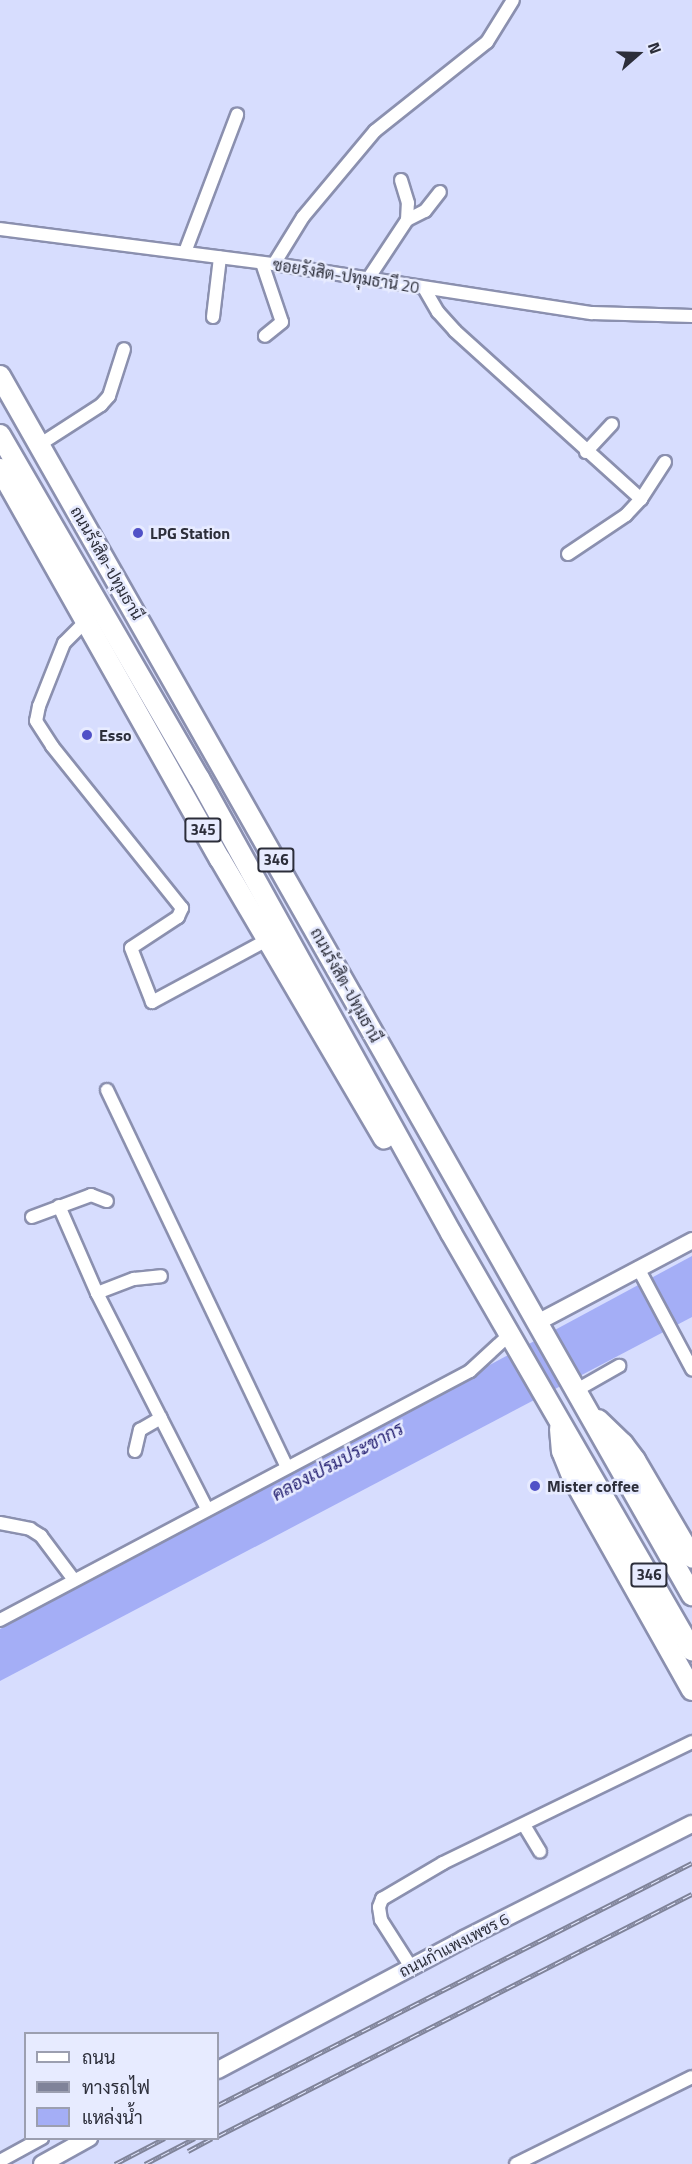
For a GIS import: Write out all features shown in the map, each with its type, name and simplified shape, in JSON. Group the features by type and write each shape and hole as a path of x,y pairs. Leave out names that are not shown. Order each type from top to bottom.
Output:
{"main road":[{"name":"ถนนรังสิต-ปทุมธานี","path":"2,382 692,1595"},
{"name":"ถนนรังสิต-ปทุมธานี","path":"0,435 204,788 422,1181 692,1650"},
{"name":"345","path":"0,469 267,940 385,1139 422,1181"},
{"path":"577,1394 636,1460 692,1557"},
{"path":"560,1422 562,1451 573,1478 692,1690"},
{"name":"ถนนกำแพงเพชร 6","path":"219,2069 411,1967 692,1824"},
{"path":"42,2164 87,2140"}],"street":[{"path":"265,336 282,322 268,263 303,217 375,132 487,42 513,0"},
{"path":"184,252 237,115"},
{"path":"401,180 408,203 407,220"},
{"path":"368,279 407,220 425,211 440,192"},
{"name":"ซอยรังสิต-ปทุมธานี 20","path":"0,229 268,263 592,313 692,316"},
{"path":"213,317 220,257"},
{"path":"424,288 445,321 586,452 641,499"},
{"path":"39,445 101,405 109,396 124,349"},
{"path":"586,452 612,424"},
{"path":"568,554 626,515 641,499 665,462"},
{"path":"86,621 64,643 39,706 36,721 52,746 182,908 177,917 131,948 152,1002 267,940"},
{"path":"107,1090 287,1467"},
{"path":"32,1217 91,1195 108,1201"},
{"path":"59,1206 97,1293 207,1509"},
{"path":"539,1327 692,1240"},
{"path":"639,1270 692,1369"},
{"path":"97,1293 134,1279 161,1276"},
{"path":"0,1620 470,1371 513,1340"},
{"path":"577,1394 619,1366"},
{"path":"135,1451 140,1430 161,1418"},
{"path":"0,1523 30,1529 41,1536 74,1580"},
{"path":"411,1967 381,1920 379,1907 382,1899 443,1863 692,1742"},
{"path":"524,1825 540,1852"},
{"path":"516,2164 530,2161 692,2077"},
{"path":"0,2161 40,2140"}],"water":[{"name":"คลองเปรมประชากร","path":"692,1256 692,1317 0,1681 0,1629"}],"railway":[{"path":"219,2104 692,1863"},
{"path":"219,2135 692,1894"},
{"path":"115,2164 161,2140"},
{"path":"145,2164 191,2140"},
{"path":"188,2151 208,2140"}],"place":[{"name":"LPG Station","path":"138,533"},
{"name":"Esso","path":"87,735"},
{"name":"Mister coffee","path":"535,1486"}]}
